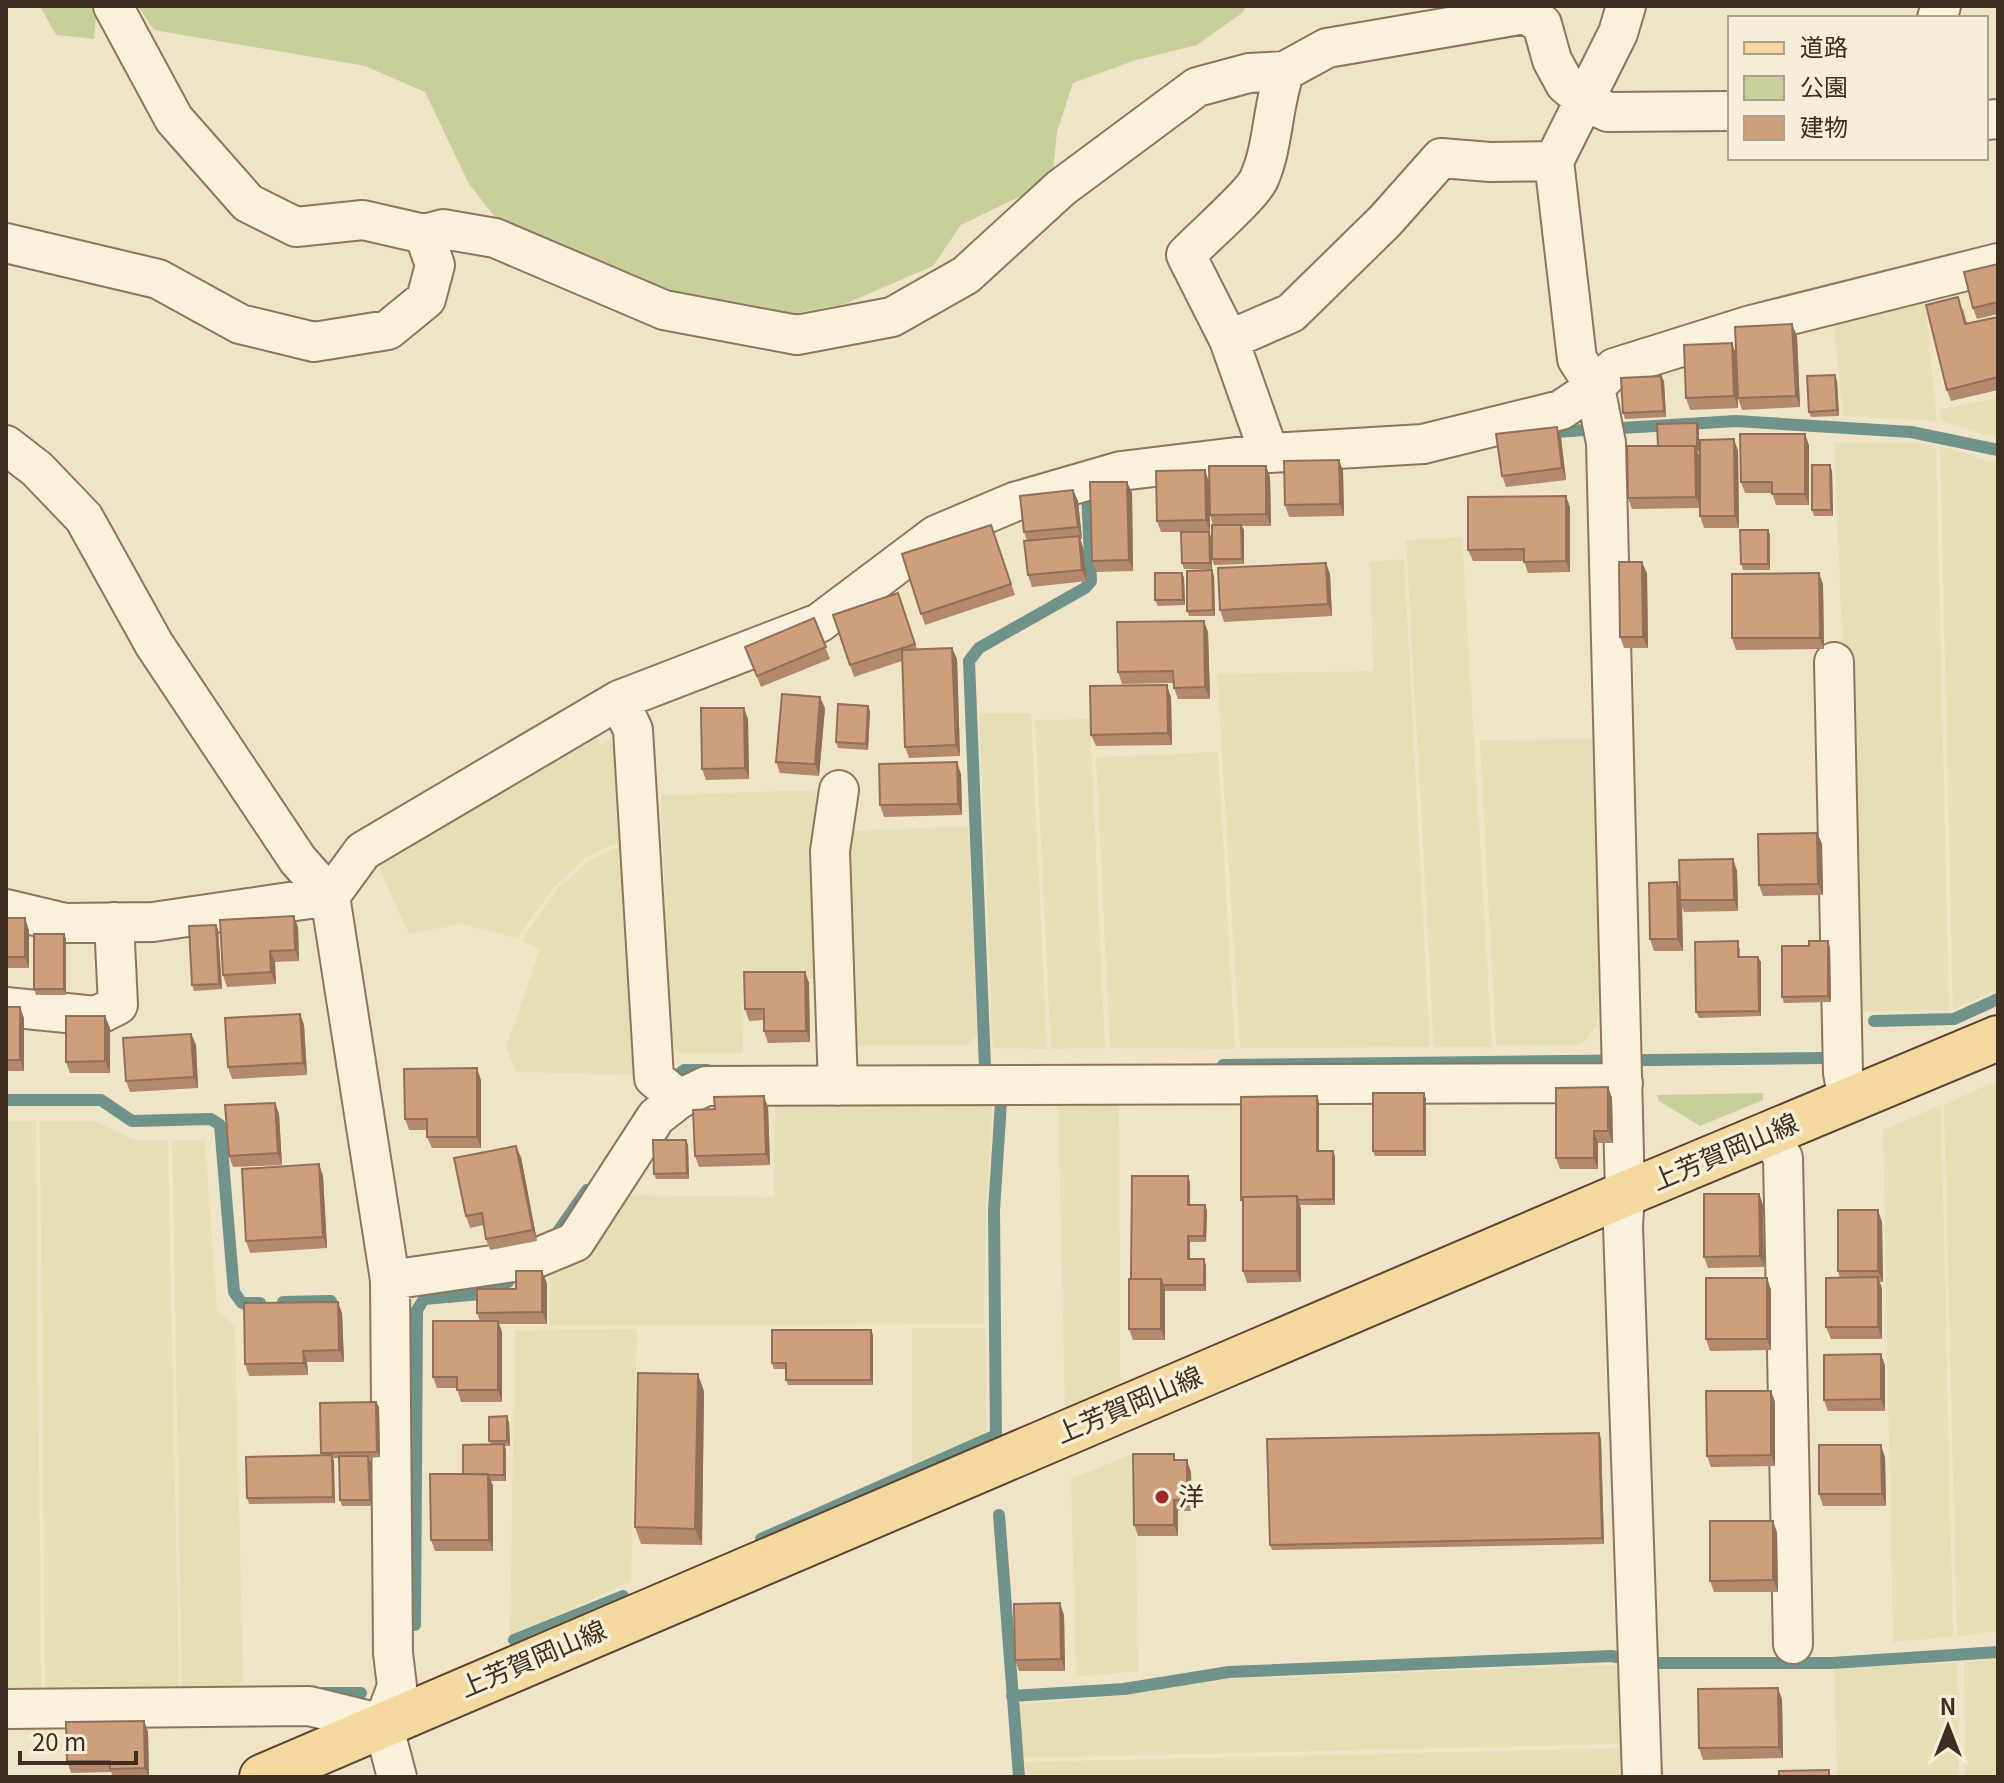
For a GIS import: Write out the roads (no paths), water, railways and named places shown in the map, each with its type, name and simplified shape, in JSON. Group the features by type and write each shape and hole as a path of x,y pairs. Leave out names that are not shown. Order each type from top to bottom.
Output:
{"main road":[{"name":"上芳賀岡山線","path":"262,1777 1625,1194 1998,1038"}],"street":[{"path":"113,6 174,119 248,203 296,227 363,220 424,234 443,229 495,238 664,310 797,335 892,317 966,275 1061,188 1197,87 1249,73 1285,71 1327,48 1393,22 1525,14 1542,24 1552,60 1565,84 1585,101 1608,112 1728,111"},
{"path":"1626,6 1618,33 1554,161 1577,359 1595,387 1606,443 1625,1194 1623,1226 1642,1777"},
{"path":"1269,453 1229,340 1186,255 1258,182 1272,135 1277,92 1285,71"},
{"path":"1229,340 1291,313 1385,221 1441,158 1490,162 1554,161"},
{"path":"6,243 158,279 240,324 314,342 388,330 426,299 435,265 424,234"},
{"path":"6,909 65,923 153,922 330,896 363,851 619,700 819,623 936,535 1014,502 1121,471 1269,453 1423,444 1561,410 1595,387 1614,368 1751,325 1998,263"},
{"path":"6,445 37,469 84,518 154,644 298,860 330,896 390,1280 393,1653 397,1686 383,1724 397,1777"},
{"path":"1834,662 1843,1073 1848,1100"},
{"path":"390,1280 534,1259 575,1242 656,1117 667,1089 633,730 619,700"},
{"path":"837,1072 830,851 839,790"},
{"path":"6,1007 96,1016 118,1005 114,922"},
{"path":"667,1089 837,1072 1622,1070"},
{"path":"1769,1133 1783,1158 1793,1644"},
{"path":"6,1709 309,1706 383,1724"}],"waterway":[{"path":"1622,428 1736,421 1911,432 1998,450"},
{"path":"1543,433 1584,430"},
{"path":"985,1068 969,661 979,648 1085,588 1091,581 1087,491 1093,490"},
{"path":"1874,1021 1954,1019 1998,999"},
{"path":"1223,1065 1825,1058"},
{"path":"667,1083 684,1070 708,1070"},
{"path":"6,1100 101,1100 132,1121 211,1119 220,1125 234,1292 242,1303 260,1303"},
{"path":"996,1443 994,1210 1001,1102"},
{"path":"559,1230 587,1190"},
{"path":"415,1625 417,1310 424,1299 481,1294 508,1282"},
{"path":"283,1302 331,1301"},
{"path":"761,1539 994,1436"},
{"path":"999,1515 1019,1777"},
{"path":"514,1640 623,1596"},
{"path":"1012,1696 1124,1689 1229,1672 1611,1656 1654,1663 1832,1663 1998,1652"},
{"path":"320,1693 361,1693"}],"place":[{"name":"洋","path":"1162,1497"}]}
